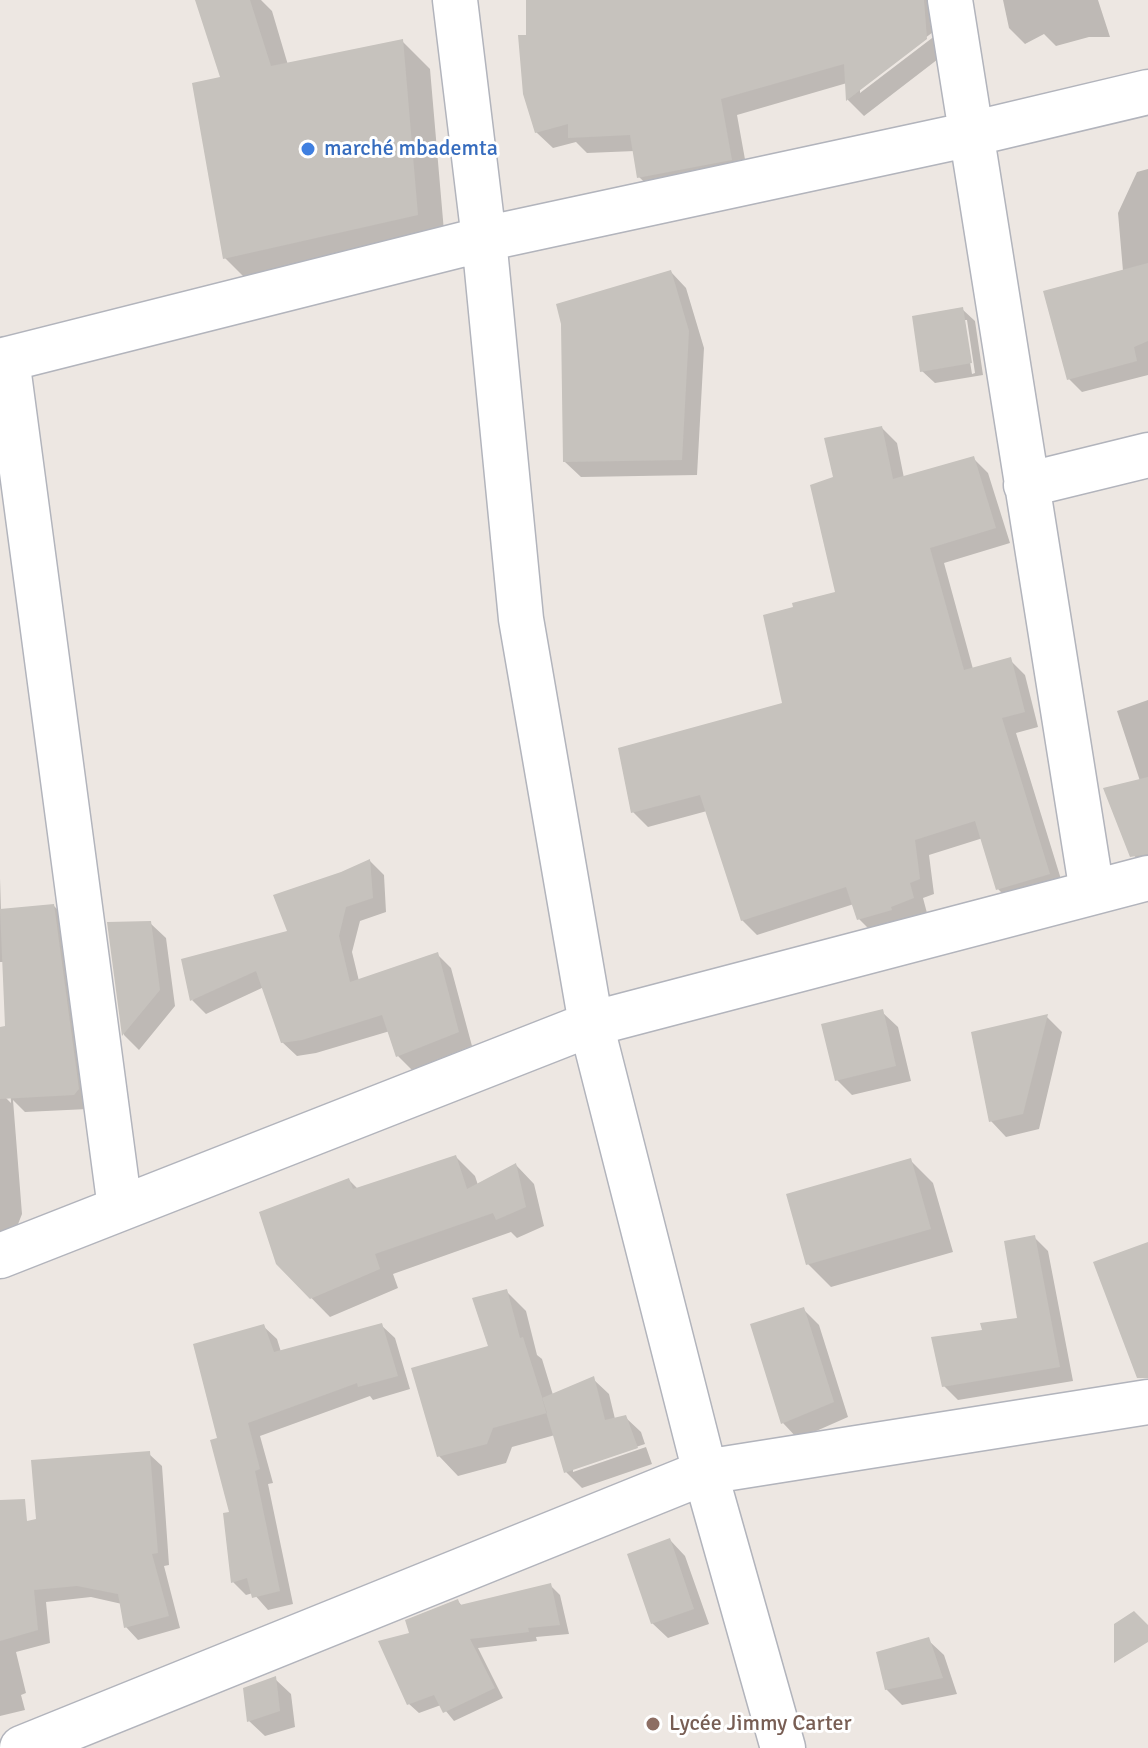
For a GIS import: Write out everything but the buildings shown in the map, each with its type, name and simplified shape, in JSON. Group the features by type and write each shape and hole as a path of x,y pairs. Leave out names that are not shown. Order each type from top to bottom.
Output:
{"street":[{"path":"455,0 484,239 521,619 591,1024 705,1472 783,1748"},
{"path":"950,0 1092,892"},
{"path":"120,1208 4,360 484,239 971,134 1148,92"},
{"path":"1026,485 1148,455"},
{"path":"0,1256 591,1024 1148,878"},
{"path":"22,1748 705,1472 1148,1402"}],"place":[{"name":"marché mbademta","path":"308,149"},
{"name":"Lycée Jimmy Carter","path":"653,1724"}]}
